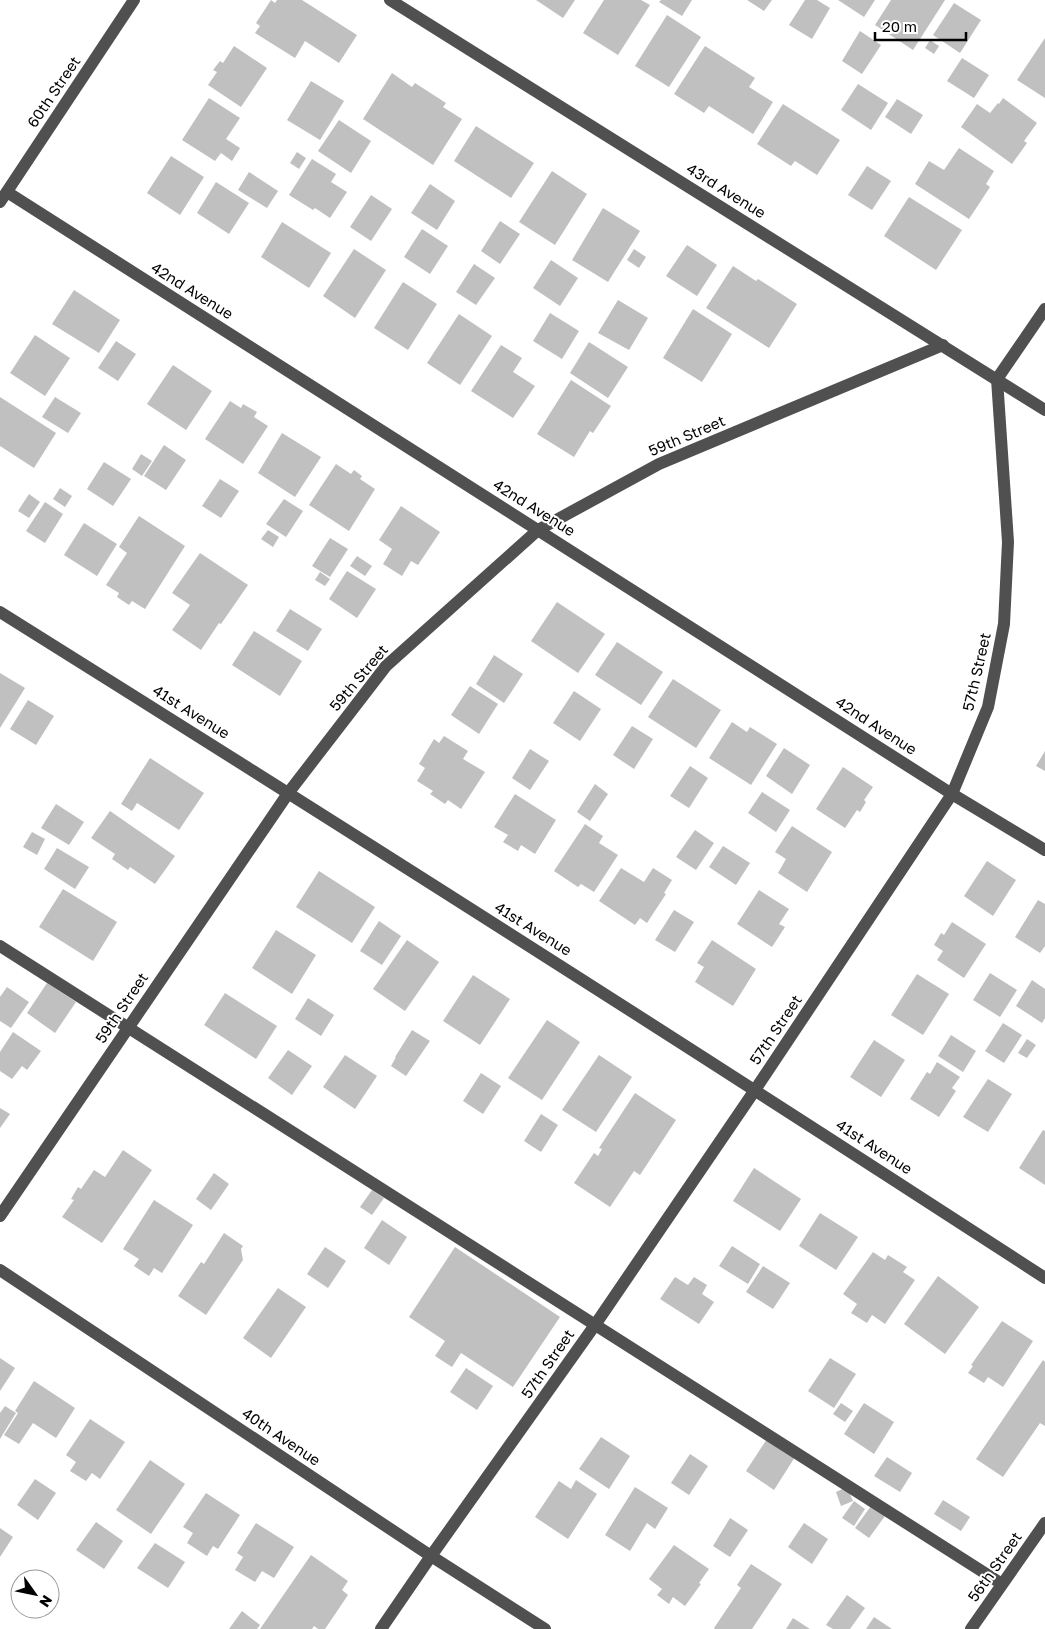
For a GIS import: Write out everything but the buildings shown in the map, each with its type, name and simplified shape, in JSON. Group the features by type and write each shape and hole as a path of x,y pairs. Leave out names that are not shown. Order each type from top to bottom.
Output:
{"street":[{"name":"60th Street","path":"3,197 134,0"},
{"name":"43rd Avenue","path":"390,0 1045,410"},
{"name":"42nd Avenue","path":"3,197 538,530 952,794 1045,850"},
{"path":"997,380 1045,308"},
{"name":"59th Street","path":"0,1216 289,792 386,666 538,530 659,464 943,346"},
{"name":"57th Street","path":"381,1629 595,1325 755,1090 952,794 988,707 1004,624 1008,542 997,380"},
{"name":"41st Avenue","path":"0,612 289,792 1045,1278"},
{"path":"0,946 1002,1584"},
{"name":"40th Avenue","path":"0,1270 431,1556 545,1629"},
{"name":"56th Street","path":"971,1629 1045,1524"}]}
